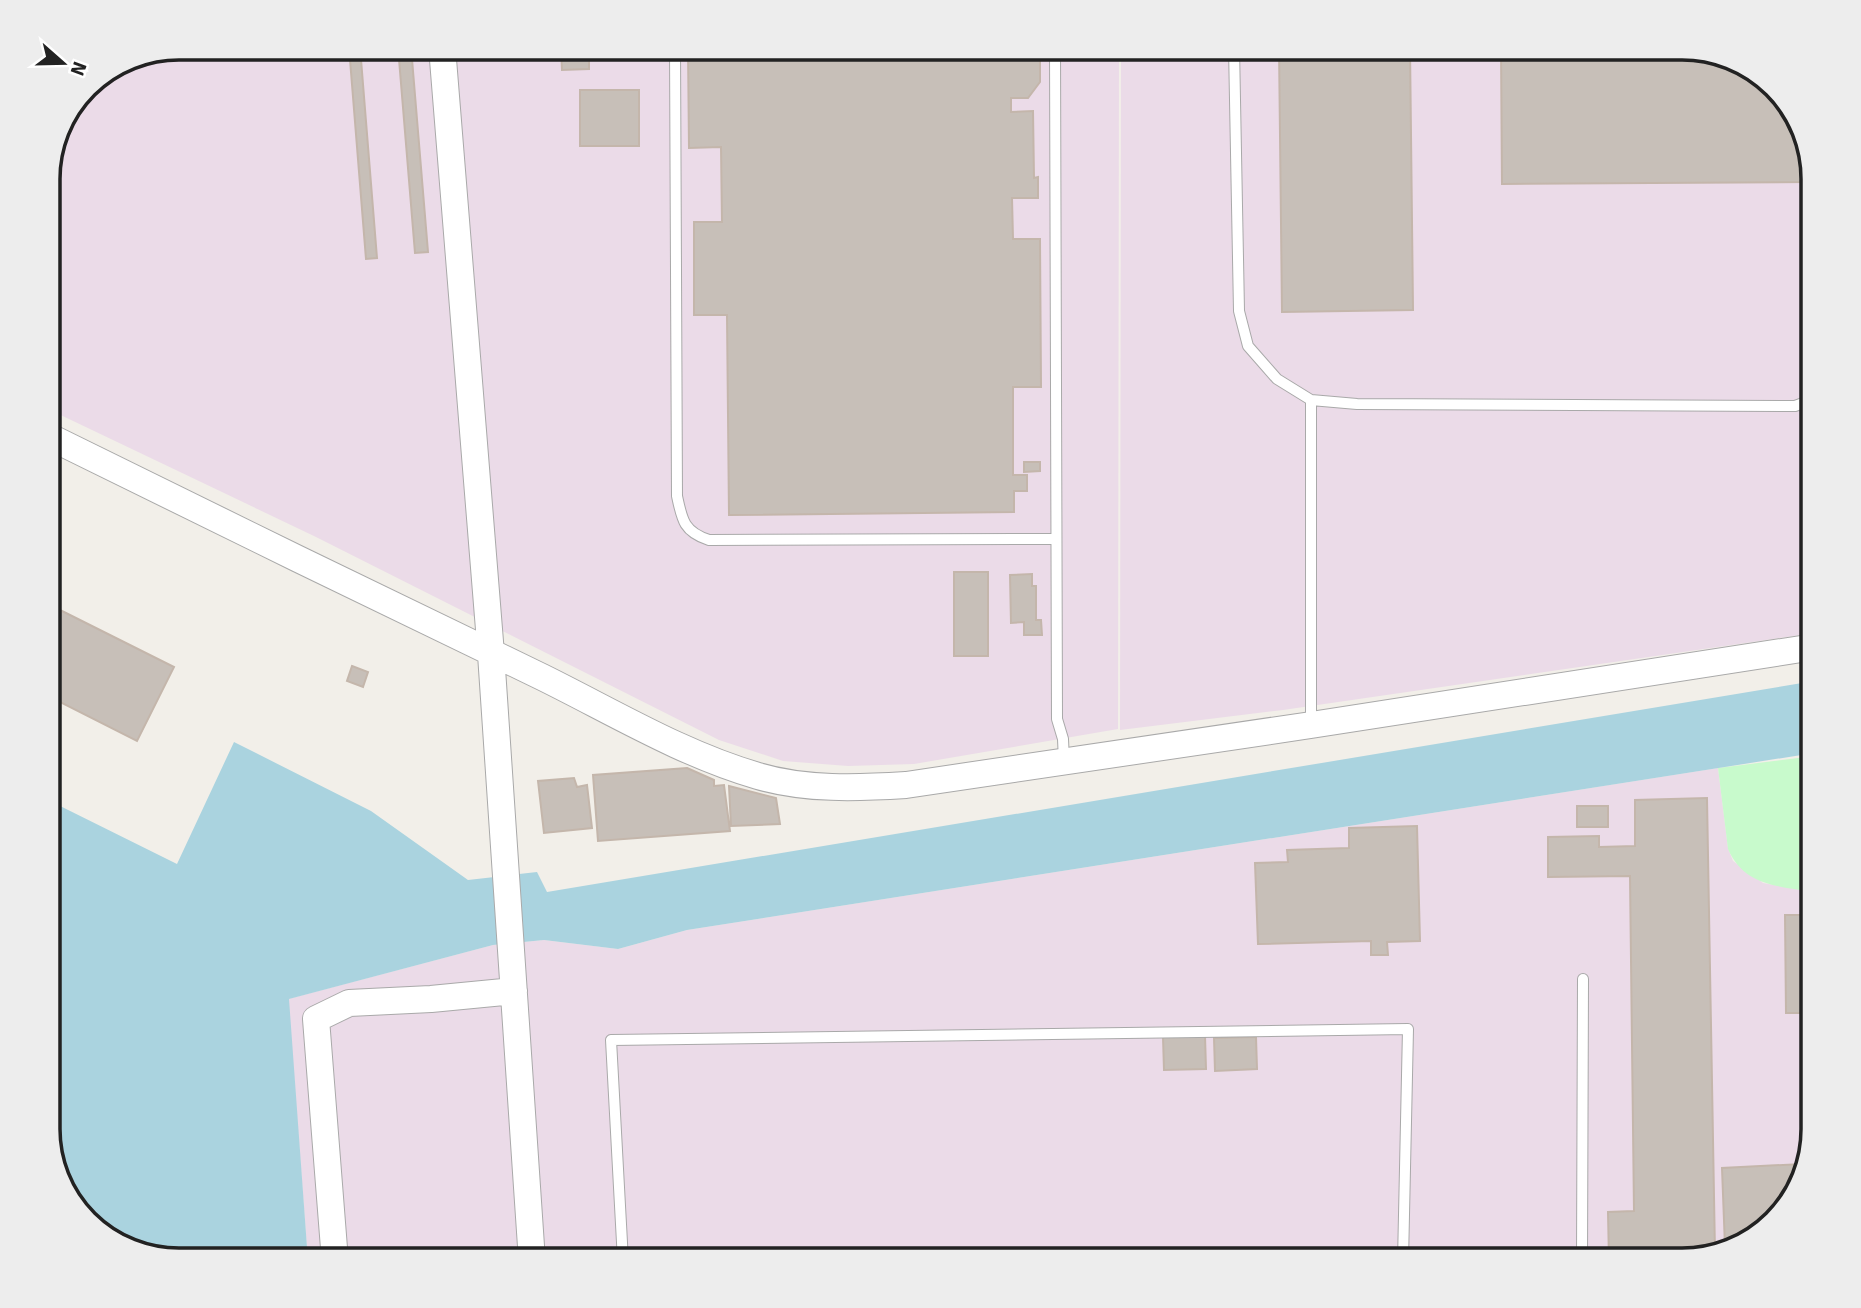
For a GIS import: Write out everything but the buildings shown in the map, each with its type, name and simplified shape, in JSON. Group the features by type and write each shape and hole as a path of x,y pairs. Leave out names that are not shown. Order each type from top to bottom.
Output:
{"street":[{"path":"443,60 491,654 531,1248"},
{"path":"60,442 664,739 719,763 761,777 808,785 859,788 906,785 1801,649"},
{"path":"334,1248 316,1019 349,1003 514,991"}],"lane":[{"path":"675,60 677,496 681,514 689,530 696,536 709,540 1056,539"},
{"path":"1055,60 1057,719 1063,739 1064,761"},
{"path":"1234,60 1239,311 1248,346 1277,379 1311,400 1357,404 1801,403"},
{"path":"1311,400 1311,725"},
{"path":"1582,1248 1583,979"},
{"path":"623,1248 611,1040 1408,1029 1403,1248"}],"shaded area":[{"path":"178,60 1119,60 1118,729 914,764 848,766 783,761 719,740 316,537 60,415 60,171 69,133 91,98 98,98 98,91 133,69 155,62"},
{"path":"1121,60 1683,60 1713,64 1735,72 1767,94 1786,119 1792,133 1801,178 1801,635 1283,710 1120,730"},
{"path":"1718,768 1728,848 1733,861 1763,883 1801,890 1800,1145 1789,1182 1767,1214 1742,1233 1698,1247 307,1248 288,999 493,945 544,940 618,949 687,930"}],"green space":[{"path":"1801,758 1801,890 1764,882 1743,870 1735,861 1728,849 1718,768"}],"water":[{"path":"1801,683 1801,755 687,930 618,949 544,940 493,945 289,999 307,1248 155,1246 140,1242 112,1228 94,1214 75,1189 66,1168 60,1137 60,806 177,864 234,742 371,811 468,880 537,872 547,892"}]}
